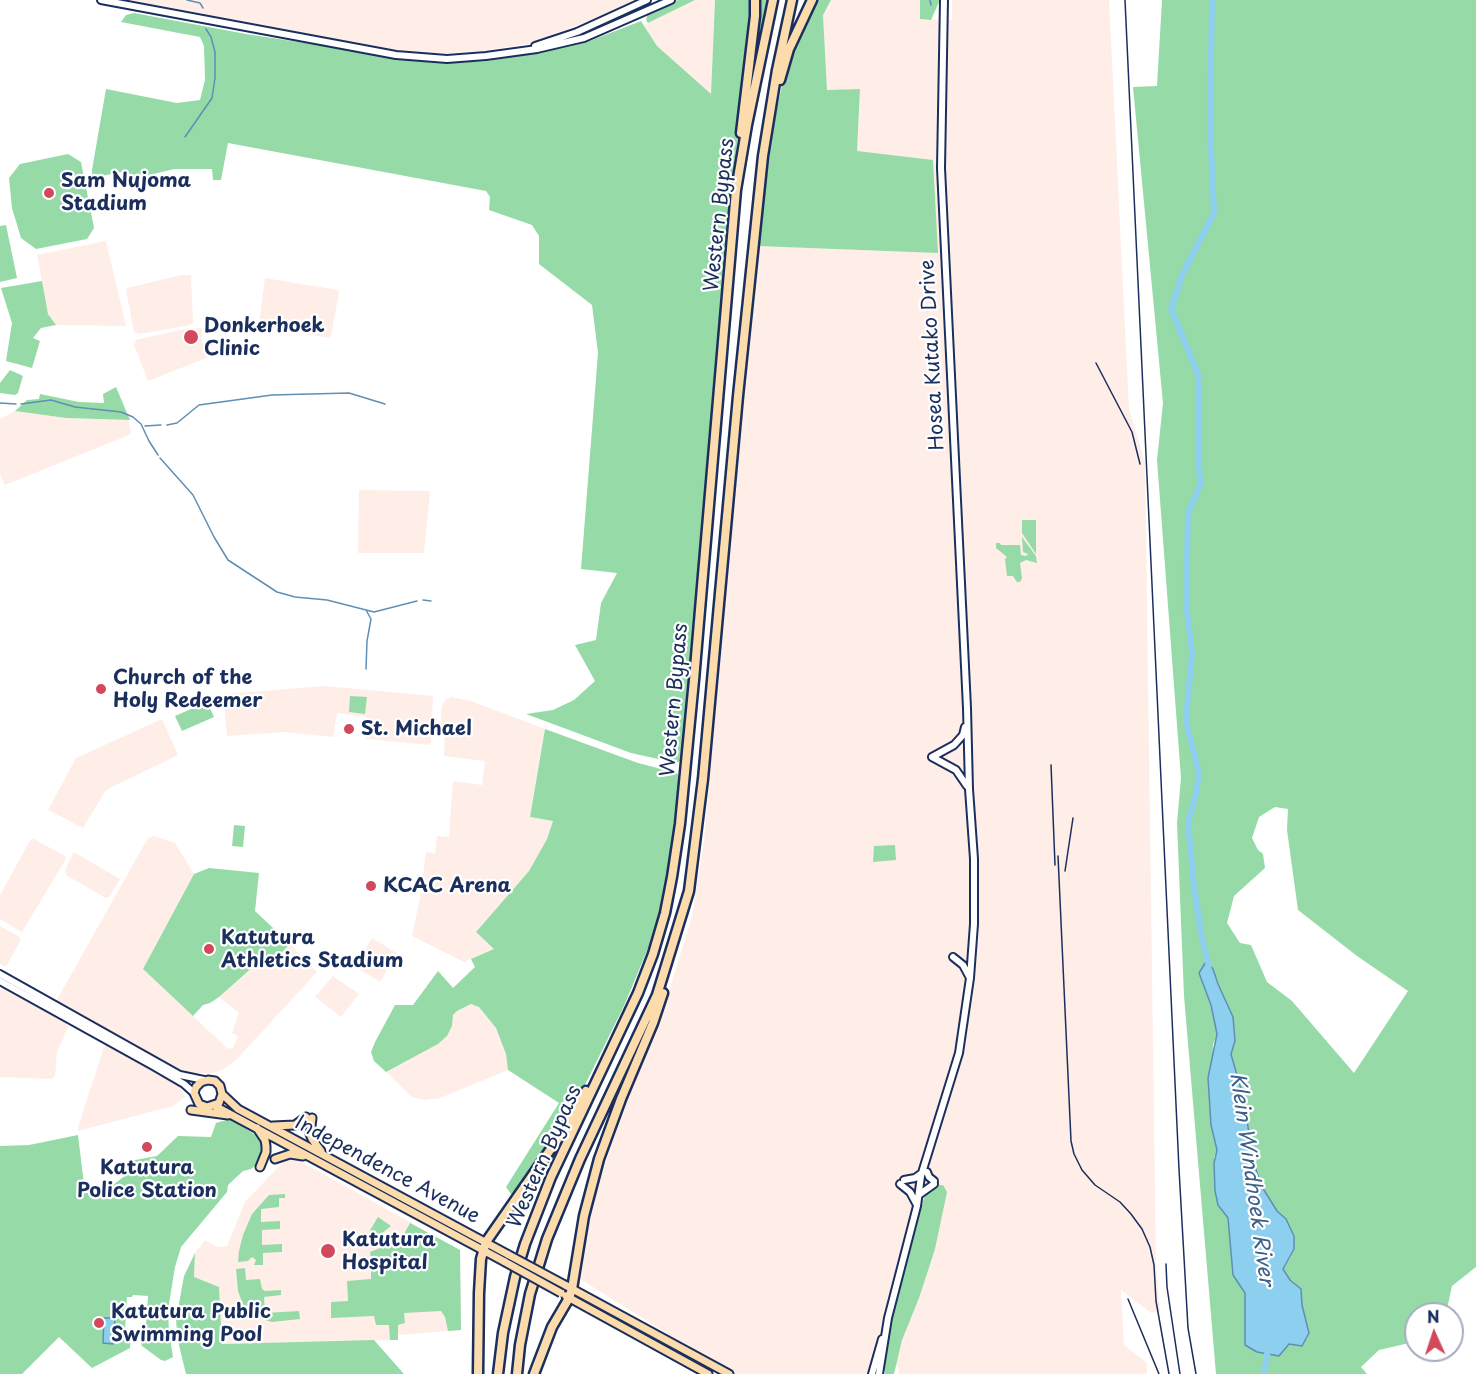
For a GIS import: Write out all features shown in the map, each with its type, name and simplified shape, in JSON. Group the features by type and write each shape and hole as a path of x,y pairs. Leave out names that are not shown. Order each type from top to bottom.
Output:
{"highway":[{"path":"736,190 755,0"},
{"name":"Western Bypass","path":"498,1374 503,1334 515,1277 535,1216 638,993 665,913 680,824 736,190 773,0"},
{"name":"Western Bypass","path":"517,1374 530,1294 544,1247 580,1159 657,994 689,891 703,779 735,430 768,123 792,0"},
{"path":"768,123 789,49 812,0"},
{"path":"534,1374 567,1291 598,1159 660,1003 681,934 689,891"},
{"path":"478,1374 478,1302 486,1242 564,1130 591,1082 627,1007 638,993"}],"main road":[{"path":"101,0 409,57 439,59 526,50 587,37 671,0"},
{"path":"526,50 577,32 647,0"},
{"name":"Hosea Kutako Drive","path":"872,1374 923,1184 924,1172 959,1053 970,978 975,890 971,805 972,752 941,168 944,0"},
{"name":"Hosea Kutako Drive","path":"968,708 966,721 971,805"},
{"path":"966,721 963,735 957,742 947,751 932,757 956,770 969,789"},
{"path":"953,957 961,963 970,978"},
{"name":"Independence Avenue","path":"0,974 180,1075 218,1083 222,1094 238,1109 486,1242 708,1374"},
{"name":"Independence Avenue","path":"0,981 180,1082 194,1093 196,1101 201,1106 215,1106 239,1118 505,1263 567,1291 729,1374"},
{"path":"194,1093 196,1087 204,1080"},
{"path":"215,1106 222,1094"},
{"path":"191,1110 239,1118"},
{"path":"270,1126 290,1126 309,1118 312,1139 325,1155"},
{"path":"256,1128 265,1140 266,1146 260,1167"},
{"path":"275,1159 290,1154 311,1158"},
{"path":"917,1206 902,1182 924,1172 934,1182 920,1195"},
{"name":"Hosea Kutako Drive","path":"879,1374 888,1318"}],"shaded area":[{"path":"129,0 634,0 592,20 527,44 482,51 433,54 395,50"},
{"path":"695,0 715,0 711,95 657,46 644,25"},
{"path":"831,0 920,0 920,19 952,20 952,0 1109,0 1129,409 1145,462 1156,1263 1160,1311 1151,1313 1121,1290 1124,1345 1147,1363 1147,1374 898,1374 899,1367 872,1358 867,1374 732,1374 580,1279 588,1219 622,1113 663,1011 692,916 704,842 757,246 938,253 857,151 860,89 827,91 823,15"},
{"path":"106,241 126,326 56,325 48,314 37,255"},
{"path":"191,275 193,323 140,334 134,332 127,288"},
{"path":"265,278 338,290 331,336 329,338 261,326 259,324"},
{"path":"202,328 202,342 209,357 148,381 134,345 136,340 185,329"},
{"path":"15,411 66,418 128,420 131,431 129,435 5,485 0,474 0,419"},
{"path":"359,490 430,491 424,553 358,553"},
{"path":"325,686 433,696 431,742 429,745 366,739 367,717 337,713 333,737 284,732 227,736 223,694"},
{"path":"451,697 471,701 545,729 530,817 553,821 547,839 529,871 476,932 495,949 464,962 412,936 426,852 435,853 437,836 449,837 453,781 482,785 485,761 444,756 445,730 441,729 441,708 445,700"},
{"path":"162,719 178,755 106,790 83,828 48,810 76,758"},
{"path":"154,836 175,843 194,874 143,969 228,1049 233,1048 238,1036 232,1033 239,1013 219,997 264,958 270,964 290,944 317,972 236,1060 224,1069 213,1073 190,1073 175,1069 57,1003 148,838"},
{"path":"31,839 65,856 66,859 22,932 0,919 0,895"},
{"path":"74,852 120,879 110,896 106,898 66,875 65,870"},
{"path":"0,926 20,937 6,967 0,964"},
{"path":"372,938 397,953 380,982 355,967"},
{"path":"333,976 359,994 341,1017 315,997"},
{"path":"0,989 5,989 67,1024 68,1027 57,1052 55,1076 52,1079 0,1077"},
{"path":"471,1004 479,1007 496,1028 506,1054 508,1070 440,1098 424,1100 412,1097 386,1072 438,1044 447,1036 452,1026 453,1015"},
{"path":"105,1044 179,1085 185,1097 173,1106 78,1131"},
{"name":"Katutura Hospital","path":"285,1160 300,1161 460,1250 461,1330 398,1335 398,1340 222,1344 219,1287 194,1278 195,1253 205,1240 217,1247 227,1246 245,1202"}],"green space":[{"path":"678,0 695,0 648,23 646,20 648,13"},
{"path":"715,0 752,0 752,7 732,190 682,760 676,763 631,753 526,714 553,710 574,700 595,681 575,645 596,640 601,603 617,573 581,569 598,353 592,305 539,264 539,236 532,225 489,210 490,197 486,191 228,143 221,180 213,180 212,169 174,169 125,181 122,172 92,178 92,170 106,89 177,103 200,100 205,80 204,46 200,37 121,22 126,15 134,13 246,34 437,63 487,61 555,49 587,42 641,21 657,46 711,94"},
{"path":"757,0 770,0 752,71"},
{"path":"816,0 831,0 823,15 827,90 860,89 857,151 933,160 938,253 757,246 773,128 782,85 797,38"},
{"path":"920,0 940,0 931,20 920,19"},
{"path":"1162,0 1476,0 1476,1267 1452,1286 1449,1302 1404,1302 1404,1344 1379,1350 1361,1367 1367,1374 1216,1374 1184,996 1177,823 1181,778 1157,460 1163,403 1133,87 1157,86","holes":["1275,807 1288,809 1287,830 1298,910 1357,956 1408,991 1354,1073 1292,1001 1267,982 1251,945 1240,943 1227,923 1234,896 1265,868 1263,854 1258,850 1252,838 1259,817","1213,969 1233,1017 1235,1041 1231,1054 1244,1100 1257,1173 1277,1211 1286,1219 1291,1256 1283,1269 1290,1280 1301,1289 1302,1305 1309,1333 1289,1344 1245,1345 1245,1293 1233,1275 1228,1218 1218,1205 1214,1157 1217,1150 1211,1125 1213,1045 1217,1034 1211,1005 1199,973"]},
{"name":"Sam Nujoma Stadium","path":"68,154 81,162 94,228 87,239 36,249 21,238 12,208 9,178 20,164"},
{"path":"6,225 17,278 0,282 0,226"},
{"path":"42,281 48,314 56,325 41,328 33,338 40,341 32,368 6,361 12,323 1,288"},
{"path":"10,370 23,376 18,393 15,395 0,393 0,383"},
{"path":"116,387 130,420 66,418 15,411 27,400 39,399 40,394 79,402 104,403 103,394"},
{"path":"1022,520 1036,520 1036,554 1022,533"},
{"path":"1022,537 1036,556 1037,563 1026,560 1020,563 1022,578 1020,582 1017,582 1013,576 1007,576 1005,559 1007,557 996,548 996,543 1020,545 1021,555 1026,556 1028,554 1023,552"},
{"path":"350,696 367,697 365,714 349,712"},
{"path":"207,702 214,717 182,731 175,716"},
{"path":"545,729 638,763 677,773 681,780 677,824 662,905 649,946 624,1006 574,1107 516,1193 511,1194 506,1187 559,1103 508,1070 506,1054 496,1028 479,1007 471,1004 457,1011 453,1015 452,1026 447,1036 438,1044 386,1072 374,1061 371,1052 395,1005 413,1005 438,971 453,988 475,967 471,959 494,949 476,932 529,871 547,839 553,821 530,817"},
{"path":"234,825 245,826 243,847 232,846"},
{"path":"895,845 896,860 873,862 874,846"},
{"path":"209,868 259,873 255,911 290,944 270,964 263,958 219,997 203,1005 193,1016 143,969 194,874"},
{"path":"230,1119 262,1141 263,1152 258,1163 251,1169 243,1171 228,1185 227,1192 181,1247 175,1267 168,1310 173,1357 165,1361 161,1360 142,1346 140,1341 145,1339 148,1296 133,1295 127,1297 125,1331 131,1331 130,1348 92,1368 59,1337 22,1374 0,1374 0,1146 29,1145 78,1135 85,1193 104,1192 131,1171 130,1161 157,1156 178,1136 211,1137 216,1123"},
{"path":"935,1185 943,1185 947,1192 935,1249 902,1340 894,1374 885,1374 884,1364 896,1299 906,1261 926,1191"},
{"path":"285,1194 285,1198 279,1198 279,1207 261,1209 261,1222 280,1221 280,1229 262,1230 262,1245 282,1244 282,1252 263,1253 263,1265 254,1265 256,1260 252,1257 248,1261 238,1262 243,1235 252,1214 269,1195"},
{"path":"378,1217 391,1226 377,1237 369,1238 369,1232"},
{"path":"410,1223 460,1250 461,1330 448,1331 441,1311 404,1313 405,1323 398,1325 398,1340 390,1340 389,1325 376,1325 374,1316 331,1318 331,1302 348,1301 347,1281 371,1279 371,1269 411,1266 410,1257 371,1259 370,1252 395,1242 404,1234"},
{"path":"195,1253 194,1277 219,1287 222,1344 374,1340 404,1374 186,1374 178,1341 176,1320 184,1276"},
{"path":"245,1268 246,1280 260,1279 262,1289 265,1291 281,1290 281,1295 264,1297 265,1313 299,1311 300,1319 272,1322 245,1310 238,1291 236,1269"}],"water":[{"path":"1207,960 1233,1017 1235,1041 1231,1054 1244,1100 1257,1173 1264,1190 1277,1211 1286,1219 1294,1236 1294,1249 1283,1269 1290,1280 1301,1289 1302,1305 1309,1333 1302,1346 1289,1344 1279,1356 1257,1352 1245,1345 1245,1293 1233,1275 1228,1218 1218,1205 1215,1191 1214,1163 1217,1150 1211,1125 1208,1078 1217,1034 1211,1005 1199,973"},
{"path":"104,1318 115,1318 113,1344 103,1343"}],"waterway":[{"path":"187,0 200,3 203,8"},
{"path":"930,0 931,5"},
{"name":"Klein Windhoek River","path":"1209,966 1202,939 1194,886 1188,822 1199,773 1187,726 1192,653 1186,603 1188,513 1201,483 1198,464 1198,374 1171,309 1182,275 1214,213 1210,125 1212,0"},
{"path":"185,137 212,98 215,52 206,29"},
{"path":"167,425 177,423 199,405 272,395 349,393 385,404"},
{"path":"21,404 51,400 75,407 121,412 133,417 141,424 158,455"},
{"path":"0,403 16,404"},
{"path":"145,426 161,425"},
{"path":"160,458 193,495 228,560 277,592 295,597 327,600 374,612 417,601"},
{"path":"423,600 431,601"},
{"path":"366,610 371,619 366,669"},
{"name":"Klein Windhoek River","path":"1264,1374 1268,1348"}],"railway":[{"path":"1125,0 1179,1169 1188,1328 1196,1374"},
{"path":"1096,363 1132,432 1140,464"},
{"path":"1051,765 1055,865"},
{"path":"1065,871 1073,818"},
{"path":"1058,856 1071,1141 1074,1154 1082,1170 1095,1185 1120,1202 1131,1214 1142,1229 1150,1247 1154,1265 1156,1301 1169,1374"},
{"path":"1166,1264 1167,1287 1180,1374"},
{"path":"1128,1299 1159,1374"}],"place":[{"name":"Sam Nujoma Stadium","path":"49,193"},
{"name":"Donkerhoek Clinic","path":"191,337"},
{"name":"Church of the Holy Redeemer","path":"101,689"},
{"name":"St. Michael","path":"349,729"},
{"name":"KCAC Arena","path":"371,886"},
{"name":"Katutura Athletics Stadium","path":"209,949"},
{"name":"Katutura Police Station","path":"147,1147"},
{"name":"Katutura Hospital","path":"328,1251"},
{"name":"Katutura Public Swimming Pool","path":"99,1323"}]}
